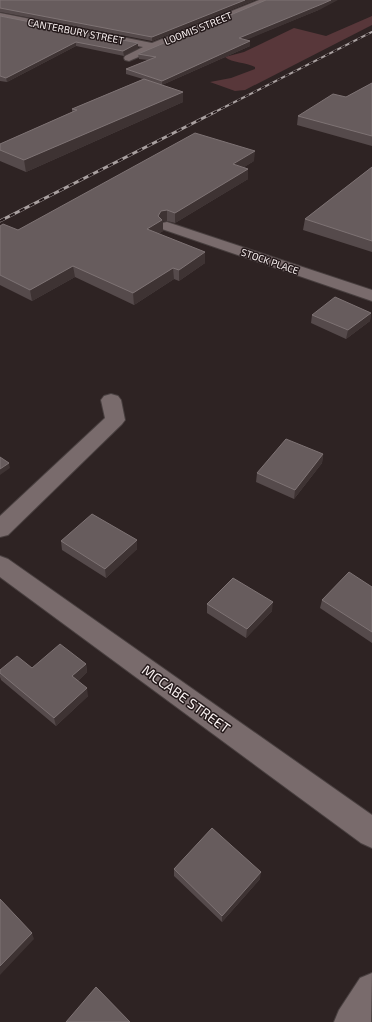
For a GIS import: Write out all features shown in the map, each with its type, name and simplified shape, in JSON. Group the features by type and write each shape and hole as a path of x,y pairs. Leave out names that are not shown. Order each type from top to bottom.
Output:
{"street":[{"name":"LOOMIS STREET","path":"129,58 153,46 267,0"},
{"name":"CANTERBURY STREET","path":"0,16 153,46"},
{"name":"STOCK PLACE","path":"167,226 372,296"},
{"path":"0,530 115,420 111,400"},
{"name":"MCCABE STREET","path":"0,565 372,832"},
{"path":"351,1022 372,990"}],"shaded area":[{"path":"372,16 372,25 245,90 235,91 210,82 231,78 255,69 255,67 251,65 225,57 244,52 294,28 326,36"}],"building":[{"path":"0,0 245,0 152,37 0,8"},
{"path":"266,0 331,0 239,38 250,41 162,81 126,69 156,57 138,54"},
{"path":"0,16 138,43 123,51 76,42 6,78 0,76"},
{"path":"144,79 183,92 24,160 0,150 0,144 77,110 72,109"},
{"path":"372,83 372,136 298,116 333,94 346,97"},
{"path":"195,133 255,151 233,164 248,169 175,213 167,210 161,211 158,216 162,220 147,229 205,252 179,270 173,268 133,293 73,266 30,290 0,275 0,226 3,224 18,230"},
{"path":"372,167 372,241 305,219"},
{"path":"335,297 371,313 348,330 312,315"},
{"path":"286,439 323,454 295,490 257,473"},
{"path":"0,457 9,463 0,469"},
{"path":"92,514 137,540 105,569 61,541"},
{"path":"349,572 372,587 372,632 322,600"},
{"path":"233,578 273,602 247,629 207,604"},
{"path":"60,644 86,664 72,676 87,688 54,718 0,673 0,670 17,656 32,668"},
{"path":"212,828 261,872 222,916 174,869"},
{"path":"0,899 32,933 0,966"},
{"path":"96,987 130,1022 66,1022"}],"railway":[{"path":"213,113 372,32"},
{"path":"0,221 215,112"}]}
